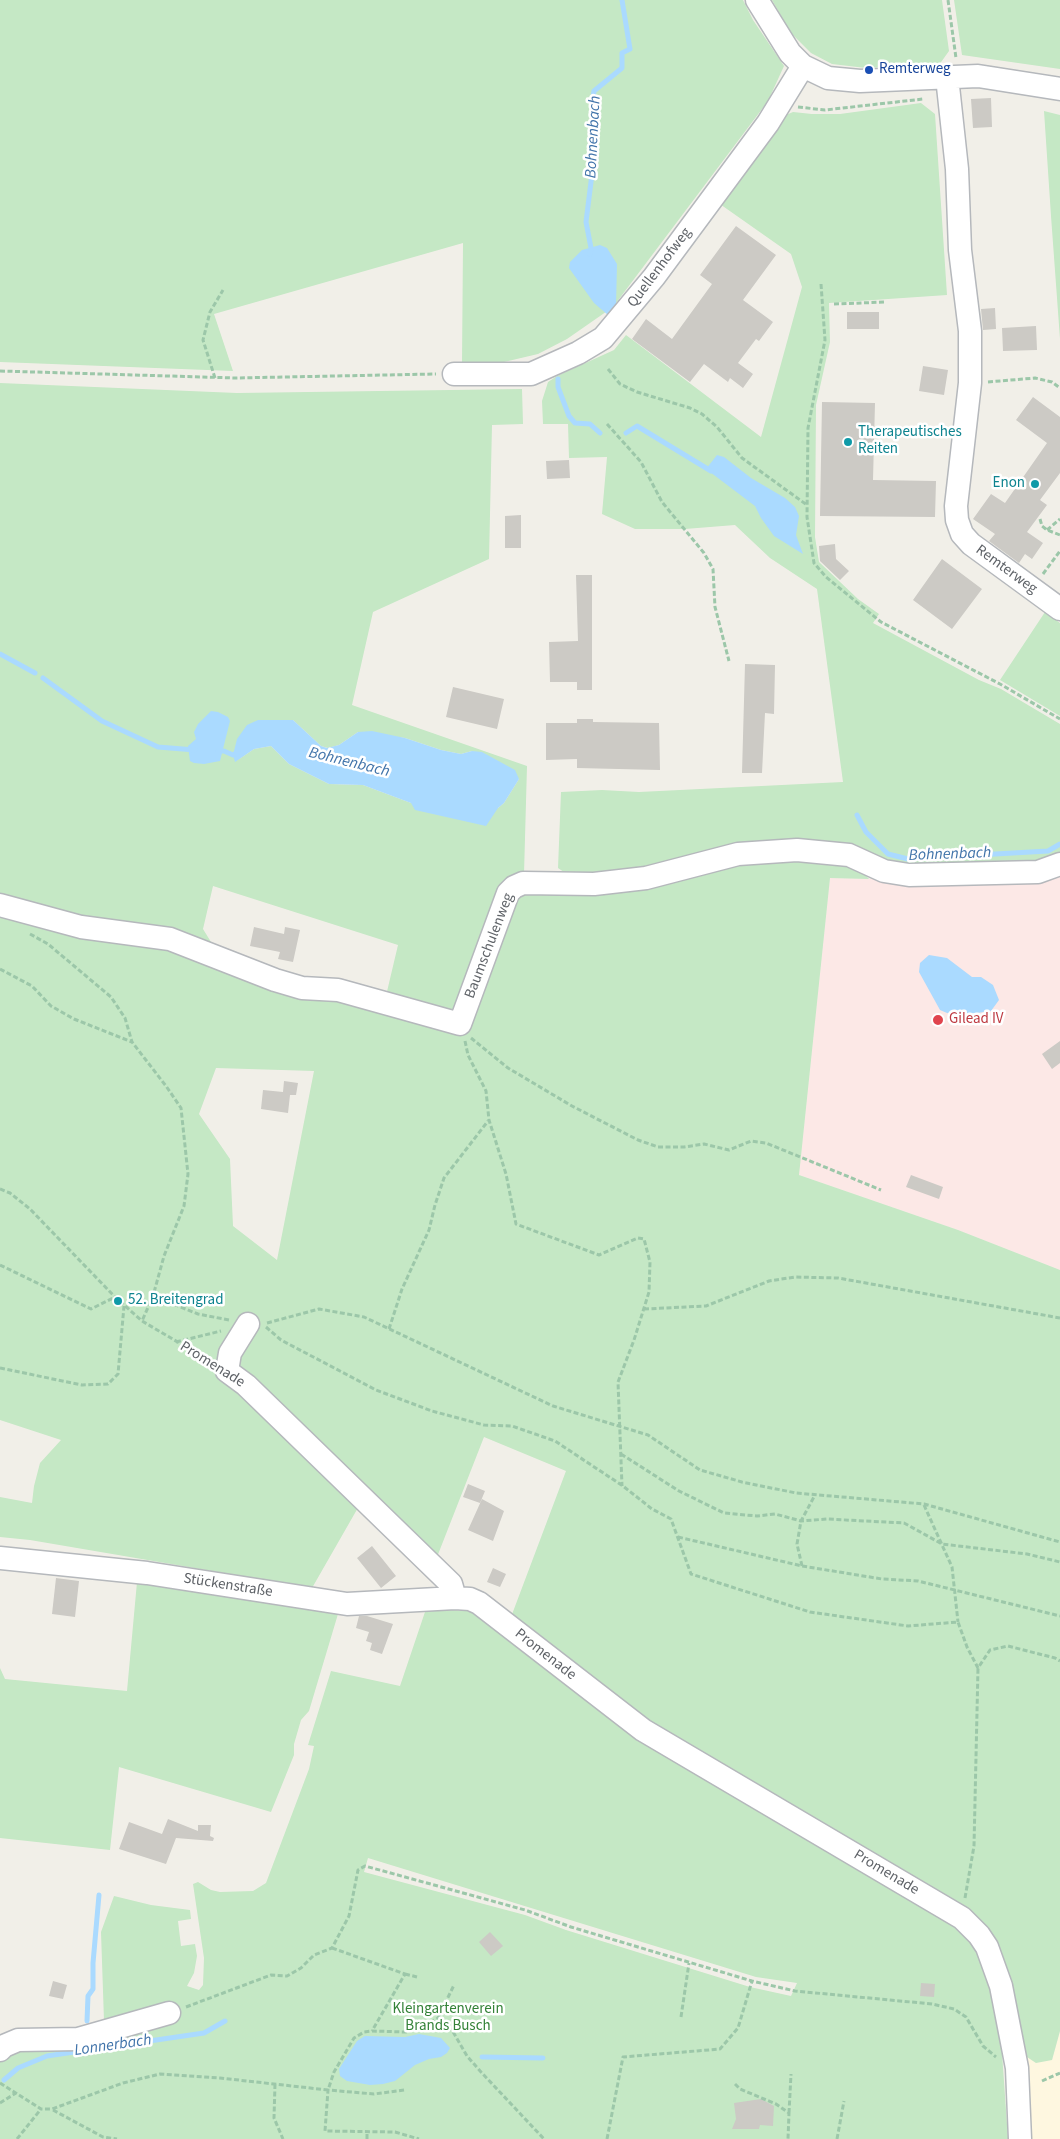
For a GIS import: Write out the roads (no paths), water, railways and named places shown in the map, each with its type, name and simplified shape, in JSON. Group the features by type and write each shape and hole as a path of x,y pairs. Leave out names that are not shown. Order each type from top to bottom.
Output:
{"street":[{"path":"757,0 784,44 803,66 828,78 948,85 978,76 1060,89"},
{"name":"Quellenhofweg","path":"454,374 531,374 578,353 603,338 654,277 782,100 803,66"},
{"name":"Remterweg","path":"948,85 957,169 960,250 970,331 970,383 956,506 959,527 971,544 1060,609"},
{"name":"Baumschulenweg","path":"0,905 81,927 170,939 275,980 302,988 338,990 460,1024 508,893 514,886 523,883 594,884 637,879 738,854 797,850 849,855 884,870 909,875 1038,872 1060,864"},
{"name":"Promenade","path":"255,1324 230,1352 227,1370 246,1385 451,1584 455,1598 470,1599 479,1603 643,1730 962,1918 979,1935 992,1961 1001,1986 1016,2068 1020,2139"},
{"name":"Stückenstraße","path":"0,1558 147,1573 347,1604 455,1598"},
{"path":"0,2050 18,2040 78,2039 169,2013"}],"water":[{"path":"600,245 607,248 617,264 616,306 608,315 594,303 569,268 570,262 582,250"},
{"path":"717,455 724,457 751,478 785,498 795,507 799,516 796,535 803,554 774,536 755,506 706,469"},
{"path":"211,711 228,717 230,721 220,761 204,764 194,763 190,761 188,746 196,739 194,732 198,724"},
{"path":"258,720 293,720 321,746 327,748 339,745 358,732 372,731 461,754 472,751 482,752 515,770 519,779 504,803 498,808 486,826 415,810 411,803 363,785 329,784 289,764 271,746 254,749 235,762 233,755 237,739 247,725"},
{"path":"929,955 947,958 972,977 981,977 993,985 999,1000 991,1011 963,1015 940,1010 919,972 920,963"},
{"path":"419,2034 441,2038 450,2048 441,2057 429,2059 415,2065 395,2081 370,2085 347,2081 340,2076 339,2069 357,2041 365,2036 405,2037"}],"waterway":[{"name":"Bohnenbach","path":"590,254 591,248 586,222 594,158 591,139 598,105 593,97 594,91 622,68 622,53 630,49 622,0"},
{"name":"Bohnenbach","path":"558,379 558,387 569,416 575,423 590,424 600,433"},
{"name":"Bohnenbach","path":"626,433 637,426 711,471"},
{"name":"Bohnenbach","path":"0,654 35,673"},
{"name":"Bohnenbach","path":"43,678 102,721 158,747 195,750"},
{"name":"Bohnenbach","path":"218,751 224,751 233,755 238,752"},
{"name":"Bohnenbach","path":"857,815 866,832 888,854 908,859 1048,851 1060,844"},
{"path":"87,2021 88,1996 93,1989 93,1963 99,1895"},
{"name":"Lonnerbach","path":"4,2080 18,2068 47,2056 204,2033 225,2021"},
{"name":"Lonnerbach","path":"482,2057 543,2058"}],"place":[{"name":"Remterweg","path":"869,70"},
{"name":"Therapeutisches Reiten","path":"848,442"},
{"name":"Enon","path":"1035,484"},
{"name":"Gilead IV","path":"938,1020"},
{"name":"52. Breitengrad","path":"118,1301"}],"park label":[{"name":"Kleingartenverein Brands Busch","path":"448,2018"}]}
